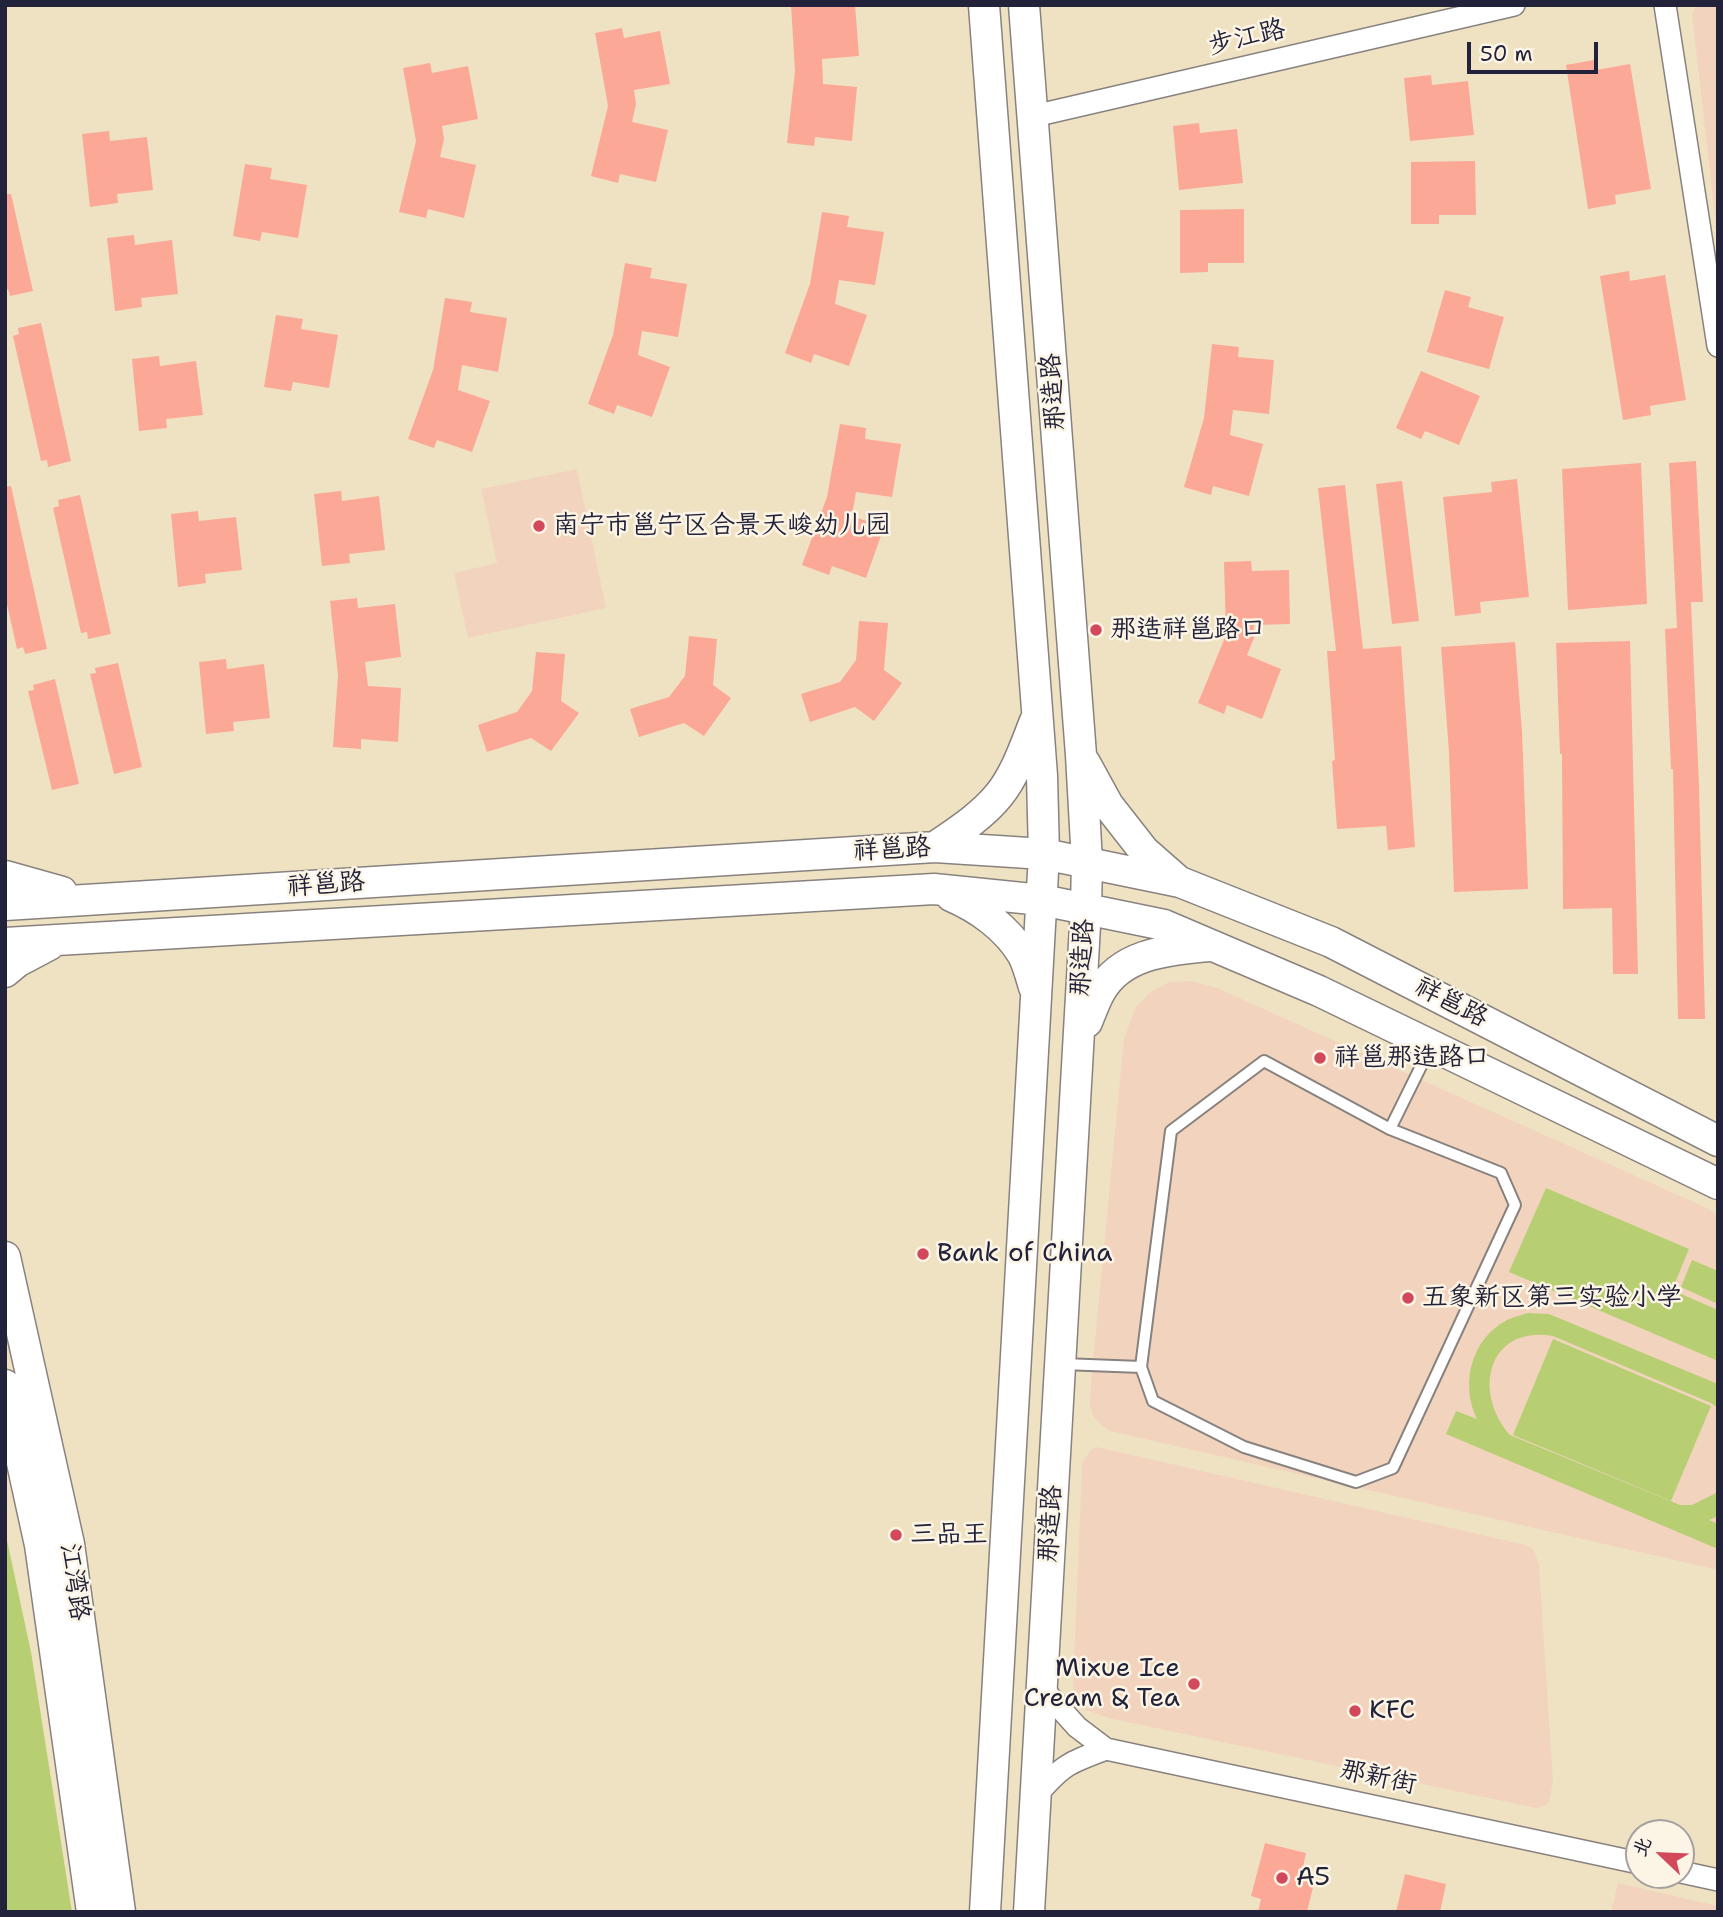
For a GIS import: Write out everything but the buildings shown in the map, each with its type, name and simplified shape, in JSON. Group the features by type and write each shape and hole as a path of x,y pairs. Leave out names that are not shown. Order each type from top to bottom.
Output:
{"street":[{"name":"那造路","path":"984,5 1037,715 1044,854 985,1912"},
{"name":"那造路","path":"1024,5 1087,862 1029,1912"},
{"name":"步江路","path":"1034,116 1514,5"},
{"path":"1665,5 1718,346"},
{"path":"935,847 965,827 999,795 1021,757 1037,715"},
{"path":"1081,755 1108,805 1144,850 1180,882"},
{"name":"祥邕路","path":"5,905 935,847 1044,854 1180,882 1331,942 1718,1141"},
{"path":"5,876 89,900"},
{"path":"934,889 972,904 1000,927 1023,955 1037,994"},
{"name":"祥邕路","path":"5,943 934,889 1042,900 1164,925 1216,946 1319,991 1718,1184"},
{"path":"5,972 17,962 57,940"},
{"path":"1078,1041 1101,989 1128,962 1168,950 1216,946"},
{"name":"江湾路","path":"5,1257 69,1544 120,1912"},
{"name":"江湾路","path":"5,1385 40,1545 92,1912"},
{"path":"1041,1687 1077,1727 1106,1749"},
{"path":"1035,1797 1055,1773 1069,1762 1106,1749"},
{"name":"那新街","path":"1106,1749 1625,1860"},
{"path":"1695,1875 1718,1880"}],"lane":[{"path":"1391,1129 1431,1045"},
{"path":"1264,1060 1391,1129 1501,1174 1515,1205 1393,1468 1356,1482 1244,1447 1153,1401 1141,1367 1171,1131 1264,1060"},
{"path":"1060,1364 1141,1367"}],"shaded area":[{"path":"1697,5 1718,5 1718,243 1692,14"},
{"name":"南宁市邕宁区合景天峻幼儿园","path":"577,469 606,608 468,638 454,573 497,563 481,489"},
{"name":"五象新区第三实验小学","path":"1191,981 1217,988 1718,1215 1718,1570 1110,1431 1102,1426 1094,1417 1090,1406 1091,1382 1124,1038 1135,1009 1149,993 1169,982"},
{"path":"1097,1447 1526,1545 1533,1549 1539,1564 1553,1782 1549,1802 1536,1808 1108,1718 1084,1709 1075,1700 1073,1686 1082,1464 1090,1450"},
{"path":"1618,1883 1625,1885 1625,1889 1644,1889 1718,1906 1718,1912 1611,1912"}],"green space":[{"path":"1546,1188 1689,1249 1672,1290 1718,1310 1718,1361 1509,1272"},
{"path":"1692,1260 1718,1271 1718,1304 1681,1287"},
{"path":"1528,1313 1549,1314 1718,1384 1718,1408 1553,1336 1531,1335 1514,1341 1501,1351 1493,1365 1490,1382 1498,1418 1510,1435 1680,1505 1692,1505 1718,1492 1718,1516 1709,1520 1718,1524 1718,1549 1446,1434 1456,1411 1477,1419 1469,1391 1472,1364 1477,1350 1495,1328 1507,1320"},
{"path":"1553,1339 1711,1406 1671,1501 1513,1435"},
{"path":"5,1531 31,1652 72,1912 5,1912"}],"place":[{"name":"南宁市邕宁区合景天峻幼儿园","path":"539,526"},
{"name":"那造祥邕路口","path":"1096,630"},
{"name":"祥邕那造路口","path":"1320,1058"},
{"name":"Bank of China","path":"923,1254"},
{"name":"五象新区第三实验小学","path":"1408,1298"},
{"name":"三品王","path":"896,1535"},
{"name":"Mixue Ice Cream & Tea","path":"1194,1684"},
{"name":"KFC","path":"1355,1711"},
{"name":"A5","path":"1282,1878"}]}
